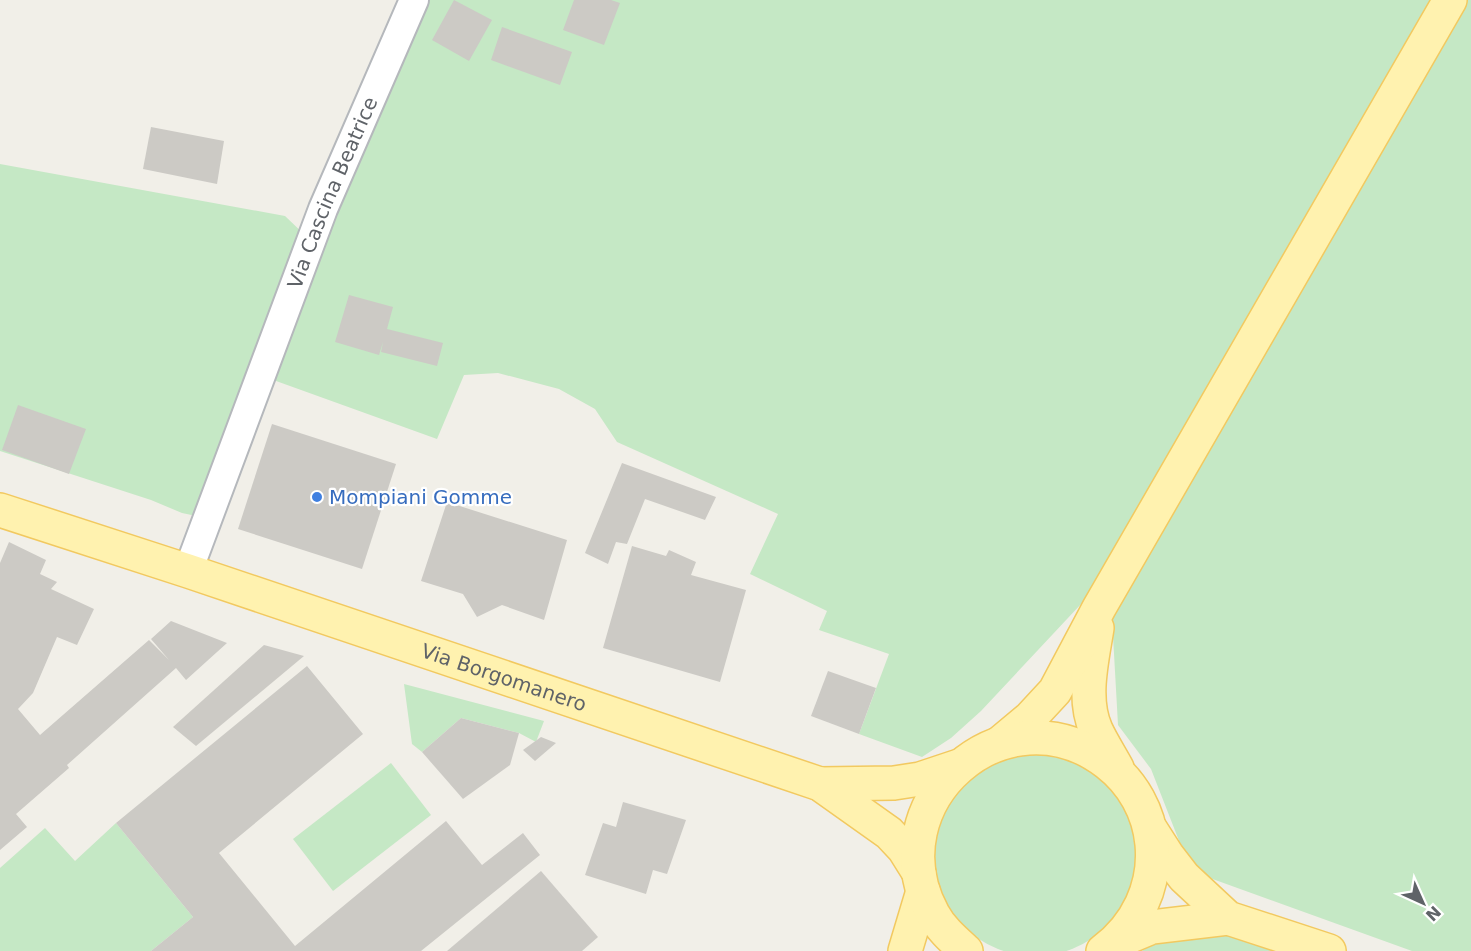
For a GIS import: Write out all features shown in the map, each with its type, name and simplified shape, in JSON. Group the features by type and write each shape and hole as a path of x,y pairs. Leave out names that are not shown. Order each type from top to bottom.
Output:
{"main road":[{"path":"1000,743 1030,718 1055,691 1099,608 1450,0"},
{"name":"Via Borgomanero","path":"0,510 188,570 820,784 889,833 904,849 921,882 933,915 949,936 966,951"},
{"path":"1099,608 1090,683 1090,708 1095,729 1119,772 1139,798 1150,828 1167,855 1184,877 1228,918"},
{"path":"905,951 921,882 918,844 925,814 939,788 958,766 978,752 1000,743 1032,737 1063,741 1093,752 1119,772"},
{"name":"Via Borgomanero","path":"820,784 894,783 920,778 958,766"},
{"path":"1108,948 1134,920 1148,891 1153,860 1150,828"},
{"path":"1108,948 1152,927 1228,918 1329,951"}],"street":[{"name":"Via Cascina Beatrice","path":"188,570 323,209 414,0"}],"green space":[{"path":"421,0 1433,0 1221,370 1082,603 981,711 951,738 922,757 859,734 889,654 819,630 827,611 750,574 778,514 617,442 595,409 559,389 498,373 464,375 437,439 265,377"},
{"path":"1466,0 1471,0 1471,951 1412,951 1207,877 1183,851 1151,769 1118,725 1112,618"},
{"path":"0,164 285,216 308,238 201,517 182,513 151,500 0,451"},
{"path":"404,684 544,721 536,742 519,733 461,718 422,752 412,744"},
{"path":"1035,754 1055,756 1074,762 1091,771 1113,791 1128,816 1134,835 1136,855 1134,875 1128,894 1119,911 1099,933 1074,948 1055,954 1035,956 1015,954 996,948 979,939 957,919 942,894 936,875 934,855 936,835 942,816 951,799 971,777 996,762 1015,756"},
{"path":"391,763 431,815 333,891 293,839"},
{"path":"116,823 193,917 151,951 0,951 0,868 45,828 75,861"},
{"path":"1224,928 1281,951 1142,951 1151,945"}],"building":[{"path":"454,0 492,20 469,61 432,40"},
{"path":"574,0 611,0 620,3 604,45 563,30"},
{"path":"502,27 572,52 560,85 491,60"},
{"path":"151,127 224,141 217,184 143,169"},
{"path":"349,295 393,307 387,329 443,343 437,366 381,352 383,342 379,355 335,342"},
{"path":"18,405 86,429 69,474 2,450"},
{"name":"Mompiani Gomme","path":"272,424 396,464 362,569 238,529"},
{"path":"622,463 716,497 705,520 645,499 627,544 616,542 608,564 585,553"},
{"path":"447,502 567,540 544,620 502,605 477,617 463,594 421,581"},
{"path":"9,542 46,560 40,574 57,582 51,589 94,609 77,645 57,637 33,693 18,709 40,735 149,640 169,660 151,639 171,621 227,643 186,680 176,668 67,765 69,768 16,814 27,827 0,850 0,563"},
{"path":"632,546 666,556 669,550 696,562 691,575 746,590 720,682 603,648"},
{"path":"264,645 304,656 196,746 173,727"},
{"path":"307,666 363,734 219,853 295,946 446,821 482,865 523,833 540,855 421,951 151,951 193,917 116,823"},
{"path":"828,671 876,688 859,734 811,716"},
{"path":"461,718 519,733 510,765 463,799 422,752"},
{"path":"541,737 556,743 535,761 523,750"},
{"path":"623,802 686,820 667,874 653,870 646,894 585,875 603,823 616,827"},
{"path":"541,871 598,937 582,951 447,951"}],"place":[{"name":"Mompiani Gomme","path":"317,497"}]}
